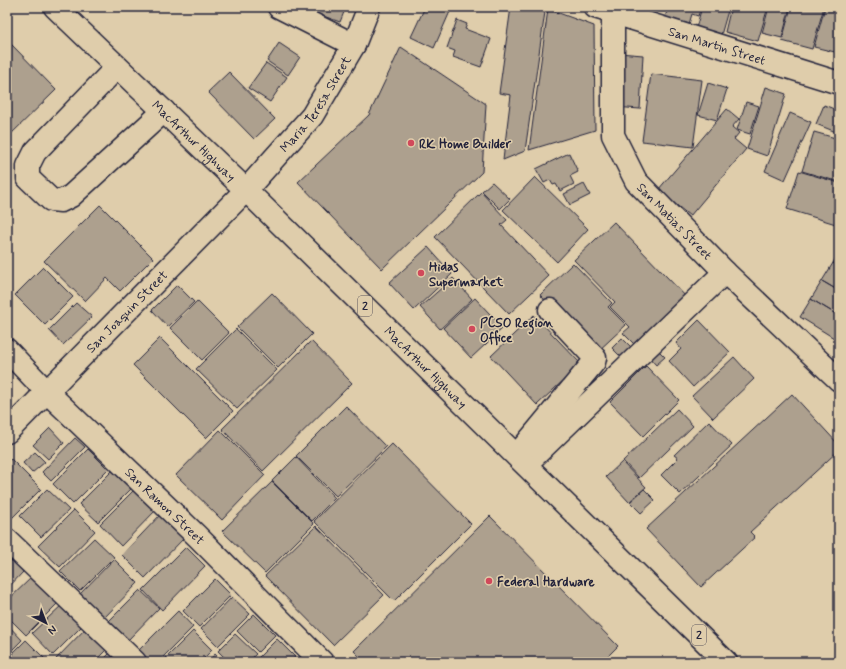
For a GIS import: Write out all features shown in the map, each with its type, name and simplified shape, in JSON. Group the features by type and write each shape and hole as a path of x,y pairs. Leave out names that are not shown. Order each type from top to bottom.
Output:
{"main road":[{"name":"MacArthur Highway","path":"55,7 246,190 726,662"},
{"path":"279,7 354,46"},
{"name":"Maria Teresa Street","path":"246,190 312,116 354,46 369,7"},
{"name":"San Martin Street","path":"604,10 839,83"},
{"name":"San Matias Street","path":"604,10 612,135 636,181 725,272 839,380"},
{"path":"117,67 34,152 28,166 28,178 51,200 61,201 71,196 164,111"},
{"name":"San Joaquin Street","path":"7,432 246,190"},
{"path":"521,460 725,272"},
{"path":"521,460 594,362 595,358 550,310"},
{"name":"San Ramon Street","path":"7,350 46,391 197,536 322,662"},
{"path":"7,540 135,662"}],"building":[{"path":"318,7 346,7 340,22 315,13"},
{"path":"425,7 452,7 434,48 411,37"},
{"path":"511,7 545,12 525,151 503,160 511,95 499,93"},
{"path":"668,7 701,7 698,16 692,14 689,24 665,18"},
{"path":"702,7 729,7 721,35 696,28"},
{"path":"731,7 768,7 758,41 725,32"},
{"path":"769,7 790,7 782,38 762,33"},
{"path":"791,7 824,7 812,49 782,41"},
{"path":"825,7 839,8 839,53 814,47"},
{"path":"548,9 594,26 595,130 529,150"},
{"path":"457,20 467,24 465,29 491,39 481,67 453,57 455,51 447,48"},
{"path":"279,43 300,57 288,75 267,61"},
{"path":"11,44 56,90 7,138 7,48"},
{"name":"RK Home Builder","path":"401,47 486,104 482,172 382,269 298,182 369,115"},
{"path":"619,53 643,55 640,109 615,107"},
{"path":"266,63 287,77 270,102 248,88"},
{"path":"229,72 275,119 254,139 208,92"},
{"path":"651,74 702,80 693,147 642,141"},
{"path":"708,83 727,89 717,120 698,115"},
{"path":"766,87 786,94 767,156 747,149"},
{"path":"746,102 759,106 750,134 737,130"},
{"path":"824,105 839,111 839,125 836,132 816,124"},
{"path":"727,109 739,119 732,127 739,133 734,139 746,149 690,216 658,190"},
{"path":"790,113 811,122 785,180 765,171"},
{"path":"814,132 839,139 839,182 802,171"},
{"path":"569,153 578,172 570,176 574,184 560,191 556,184 553,185 550,180 544,183 536,169"},
{"path":"799,171 839,183 839,225 787,209"},
{"path":"535,177 588,229 557,262 503,210"},
{"path":"492,182 510,199 500,209 482,191"},
{"path":"584,184 590,195 570,205 564,194"},
{"path":"481,192 507,220 501,225 549,276 509,314 435,237"},
{"path":"100,205 153,258 120,291 107,278 85,301 44,261"},
{"path":"614,222 690,301 640,350 623,333 630,327 610,307 615,302 574,260"},
{"path":"428,247 452,274 414,310 389,283"},
{"path":"839,252 839,266 833,263"},
{"path":"573,263 612,303 608,307 626,325 596,353 540,295"},
{"path":"833,263 839,266 839,291 822,281"},
{"path":"43,267 73,297 45,325 15,295"},
{"path":"453,278 472,299 440,329 420,307"},
{"path":"822,281 839,291 839,316 811,299"},
{"path":"177,285 194,302 168,327 152,310"},
{"path":"272,293 312,334 278,368 237,327"},
{"path":"475,298 503,328 471,358 443,328"},
{"path":"811,299 839,316 839,330 834,338 800,317"},
{"path":"197,301 229,333 202,360 170,328"},
{"path":"76,303 92,317 63,345 49,330"},
{"path":"534,315 581,364 537,405 491,356"},
{"path":"699,320 730,352 693,387 669,361 681,349 676,343"},
{"path":"236,329 277,370 237,409 196,369"},
{"path":"160,338 233,411 206,438 133,365"},
{"path":"622,338 635,351 625,361 612,348"},
{"path":"311,341 352,383 263,471 222,429"},
{"path":"655,347 665,357 656,365 647,355"},
{"path":"734,357 754,379 713,418 692,396"},
{"path":"646,366 679,400 643,436 610,402"},
{"path":"792,394 839,445 839,450 750,532 755,537 701,587 646,529"},
{"path":"346,406 386,447 336,496 296,456"},
{"path":"677,409 693,426 639,478 623,461"},
{"path":"709,421 732,445 680,494 661,475 678,458 674,455"},
{"path":"50,428 64,443 48,459 33,445"},
{"path":"220,430 265,475 222,520 176,475"},
{"path":"75,438 85,447 51,481 42,472"},
{"path":"392,444 471,524 394,601 314,521"},
{"path":"88,449 108,469 73,504 53,484"},
{"path":"35,452 45,462 32,473 23,463"},
{"path":"296,457 335,498 312,521 272,481"},
{"path":"11,459 41,489 10,520 7,516 7,463"},
{"path":"622,462 646,487 629,502 606,477"},
{"path":"112,471 131,489 98,522 79,504"},
{"path":"272,482 314,524 265,573 222,531"},
{"path":"136,488 157,509 121,546 100,524"},
{"path":"47,489 69,510 41,537 20,516"},
{"path":"644,489 655,500 641,513 630,502"},
{"path":"74,510 95,531 60,567 38,546"},
{"path":"161,514 185,537 145,578 122,555"},
{"name":"Federal Hardware","path":"490,516 618,646 602,662 365,662 354,651"},
{"path":"316,526 384,595 333,645 265,576"},
{"path":"94,538 114,557 80,591 60,571"},
{"path":"186,547 205,566 162,610 143,590"},
{"path":"114,559 138,583 103,619 79,595"},
{"path":"11,560 23,572 7,589 7,564"},
{"path":"32,577 58,603 26,635 7,616 7,601"},
{"path":"215,579 231,595 199,627 183,611"},
{"path":"140,590 159,608 128,640 109,621"},
{"path":"232,597 250,614 218,646 201,629"},
{"path":"63,604 83,625 53,655 32,633"},
{"path":"178,611 193,627 158,662 148,662 138,651"},
{"path":"254,614 275,635 258,652 237,631"},
{"path":"7,624 22,640 7,655"},
{"path":"88,626 109,647 94,662 59,662 56,659"},
{"path":"193,631 212,650 200,662 162,662"},
{"path":"235,634 256,654 248,662 229,662 218,651"},
{"path":"277,639 295,657 290,662 254,662"},
{"path":"26,640 45,659 42,662 7,662 7,659"},
{"path":"114,649 127,662 101,662"},
{"path":"215,654 223,662 208,662"}],"place":[{"name":"RK Home Builder","path":"411,143"},
{"name":"Hidas Supermarket","path":"421,273"},
{"name":"PCSO Region Office","path":"472,329"},
{"name":"Federal Hardware","path":"489,581"}]}
